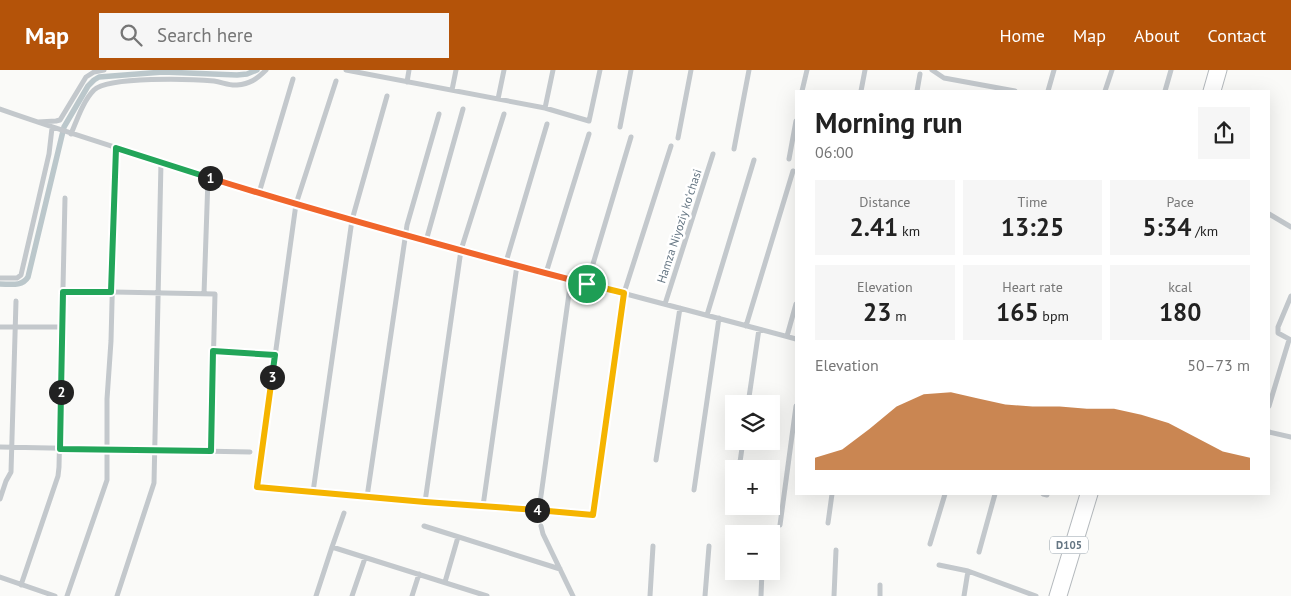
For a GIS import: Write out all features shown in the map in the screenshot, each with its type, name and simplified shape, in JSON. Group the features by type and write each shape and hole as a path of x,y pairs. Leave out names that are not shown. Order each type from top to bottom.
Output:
{"highway":[{"path":"1208,90 1214,70"},
{"path":"1216,90 1222,70"},
{"name":"D105","path":"1054,596 1085,495"},
{"name":"D105","path":"1062,596 1093,495"}],"street":[{"path":"37,122 60,120 86,77 94,72 104,70"},
{"path":"69,133 85,102 95,90 108,84 174,79 215,81 236,86 257,80 266,70"},
{"path":"346,70 361,71 407,82 544,108 589,122 600,70"},
{"path":"407,82 409,70"},
{"path":"452,90 456,70"},
{"path":"498,99 504,70"},
{"path":"544,108 552,70"},
{"path":"620,127 631,70"},
{"path":"678,138 691,70"},
{"path":"734,149 748,70"},
{"path":"802,90 807,70"},
{"path":"861,90 865,70"},
{"path":"932,70 944,78 1010,90"},
{"path":"1048,90 1054,70"},
{"path":"1105,90 1112,70"},
{"path":"1164,90 1171,70"},
{"path":"917,90 920,74"},
{"path":"259,193 293,79"},
{"path":"336,81 296,204 257,487 593,515 624,293 671,146"},
{"path":"313,492 352,220 387,96"},
{"path":"0,109 208,178 296,204 426,241 795,339"},
{"path":"426,241 463,109"},
{"path":"367,497 407,226 439,114"},
{"path":"425,502 461,250 504,114"},
{"path":"506,262 547,124"},
{"path":"788,160 795,126"},
{"path":"0,278 18,278 21,275 54,128"},
{"path":"546,273 589,134"},
{"path":"587,284 631,137"},
{"path":"68,596 107,480 107,399 111,341 116,148"},
{"name":"Hamza Niyoziy koʻchasi","path":"665,304 713,154"},
{"path":"706,315 754,160"},
{"path":"117,596 154,483 162,162"},
{"path":"746,326 793,171"},
{"path":"204,294 208,178"},
{"path":"21,585 58,476 65,198"},
{"path":"1270,215 1291,227"},
{"path":"482,506 517,265"},
{"path":"539,510 571,279"},
{"path":"63,292 215,294 211,451"},
{"path":"1270,403 1290,340 1278,333 1278,327 1291,296"},
{"path":"0,499 6,481 12,472 16,301"},
{"path":"656,460 680,308"},
{"path":"787,336 795,308"},
{"path":"694,490 718,318"},
{"path":"0,328 63,327"},
{"path":"749,395 759,329"},
{"path":"213,351 275,355"},
{"path":"780,526 795,414"},
{"path":"1270,432 1291,437"},
{"path":"0,448 250,452"},
{"path":"828,522 832,495"},
{"path":"930,544 945,495"},
{"path":"979,552 995,495"},
{"path":"316,596 344,513"},
{"path":"424,526 560,569"},
{"path":"541,526 543,534 573,596"},
{"path":"445,582 458,537"},
{"path":"650,596 653,546"},
{"path":"705,596 708,546"},
{"path":"332,547 445,582 473,594 487,596"},
{"path":"834,596 836,550"},
{"path":"352,596 365,558"},
{"path":"939,565 968,572 1036,596"},
{"path":"964,596 968,572"},
{"path":"412,596 419,574"},
{"path":"0,577 55,596"},
{"path":"761,596 762,580"},
{"path":"880,585 880,596"},
{"path":"32,596 34,589"}],"waterway":[{"path":"0,284 19,284 28,277 64,127 88,86 94,80 99,77 163,72 237,75 257,70"}],"route":[{"path":"116,148 316,210 587,284 624,293 593,515 257,487 275,355 213,351 211,451 60,449 63,292 111,292 116,148"}]}
